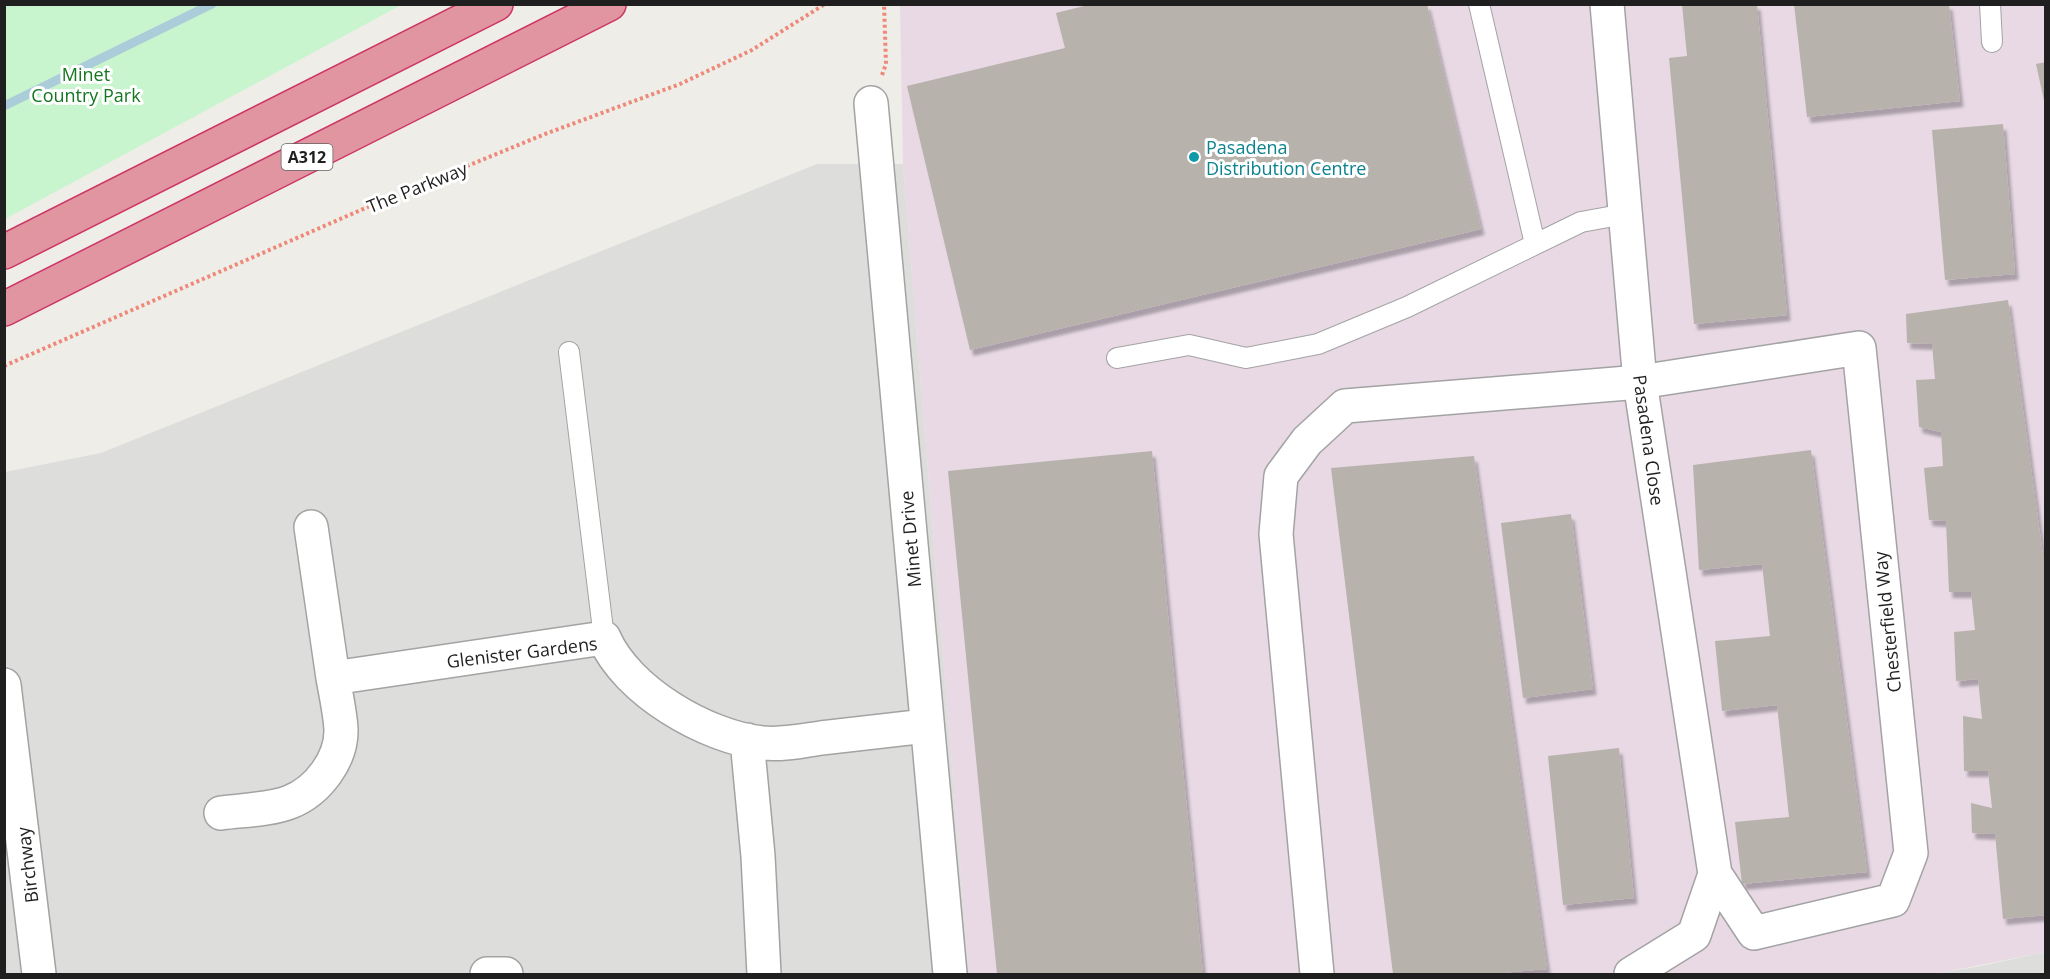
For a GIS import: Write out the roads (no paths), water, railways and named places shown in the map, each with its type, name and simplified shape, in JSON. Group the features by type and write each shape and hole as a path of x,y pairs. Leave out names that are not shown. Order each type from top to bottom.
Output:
{"highway":[{"path":"4,252 496,4"},
{"name":"A312","path":"4,309 609,4"}],"street":[{"name":"Pasadena Close","path":"1607,4 1640,382 1715,874"},
{"name":"Minet Drive","path":"871,103 950,975"},
{"name":"Chesterfield Way","path":"1640,382 1858,348 1911,853 1893,900 1754,933 1715,874"},
{"path":"1317,975 1276,534 1281,476 1307,441 1345,406 1640,382"},
{"path":"221,813 290,802 318,783 331,766 339,749 341,730 311,527"},
{"name":"Glenister Gardens","path":"333,678 604,638 611,655 642,689 699,723 747,740 779,744 926,726"},
{"name":"Birchway","path":"4,685 39,975"},
{"path":"747,740 758,856 764,975"},
{"path":"1630,975 1694,935 1715,874"},
{"path":"487,975 506,975"}],"lane":[{"path":"1479,4 1535,244"},
{"path":"1990,4 1992,42"},
{"path":"1117,358 1189,345 1246,358 1318,344 1407,307 1581,222 1625,214"},
{"path":"569,352 604,638"}],"waterway":[{"path":"4,106 212,4"}],"place":[{"name":"Pasadena Distribution Centre","path":"1194,157"}],"park label":[{"name":"Minet Country Park","path":"86,84"}]}
